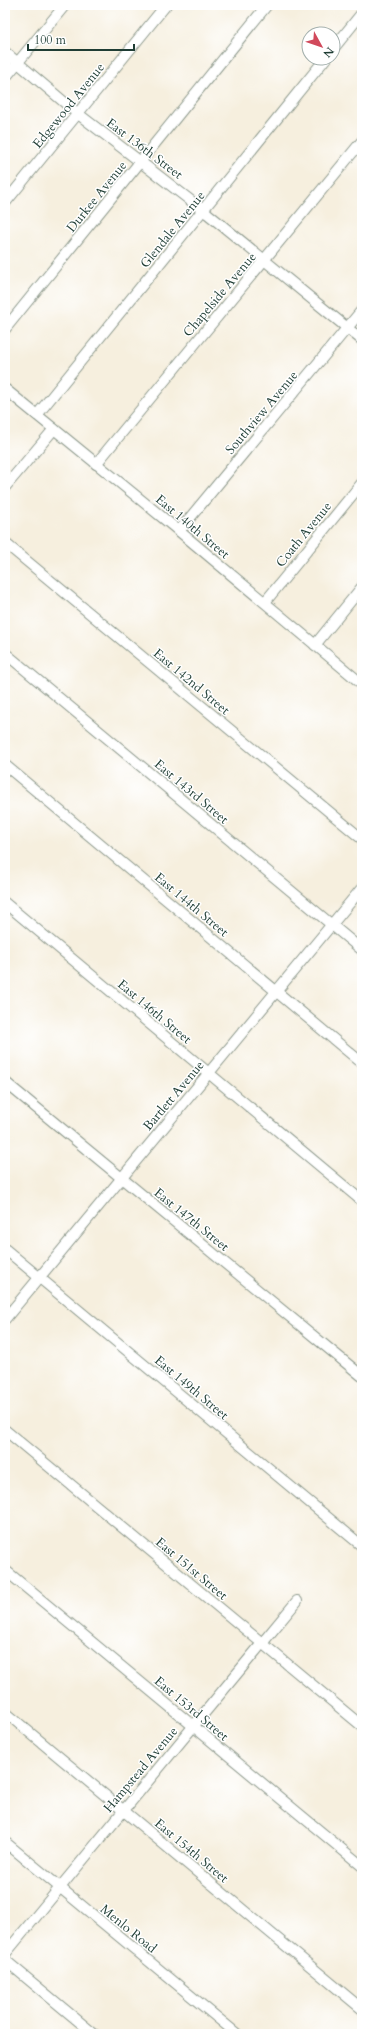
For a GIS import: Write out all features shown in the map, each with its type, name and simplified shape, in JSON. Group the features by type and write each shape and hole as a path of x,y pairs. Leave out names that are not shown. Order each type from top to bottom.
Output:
{"street":[{"path":"5,78 65,5"},
{"name":"Edgewood Avenue","path":"5,203 166,5"},
{"name":"Durkee Avenue","path":"5,329 267,5"},
{"path":"341,39 362,13"},
{"name":"East 136th Street","path":"5,52 77,113 142,161 204,210 362,340"},
{"name":"Glendale Avenue","path":"37,415 320,66"},
{"name":"Chapelside Avenue","path":"96,464 362,141"},
{"name":"Southview Avenue","path":"179,531 362,310"},
{"name":"East 140th Street","path":"5,389 179,531 362,684"},
{"path":"5,487 54,429"},
{"name":"Coath Avenue","path":"264,602 362,483"},
{"name":"East 142nd Street","path":"5,543 362,840"},
{"path":"315,645 362,587"},
{"name":"East 143rd Street","path":"5,653 362,950"},
{"name":"East 144th Street","path":"5,765 362,1063"},
{"name":"Bartlett Avenue","path":"5,1319 208,1072 362,888"},
{"name":"East 146th Street","path":"5,903 362,1201"},
{"name":"East 147th Street","path":"5,1082 362,1376"},
{"name":"East 149th Street","path":"5,1249 362,1546"},
{"name":"East 151st Street","path":"5,1430 362,1726"},
{"name":"East 153rd Street","path":"5,1570 362,1866"},
{"name":"Hampstead Avenue","path":"5,1954 297,1601"},
{"name":"East 154th Street","path":"5,1712 362,2008"},
{"name":"Menlo Road","path":"5,1842 237,2034"},
{"path":"5,1960 94,2034"}]}
